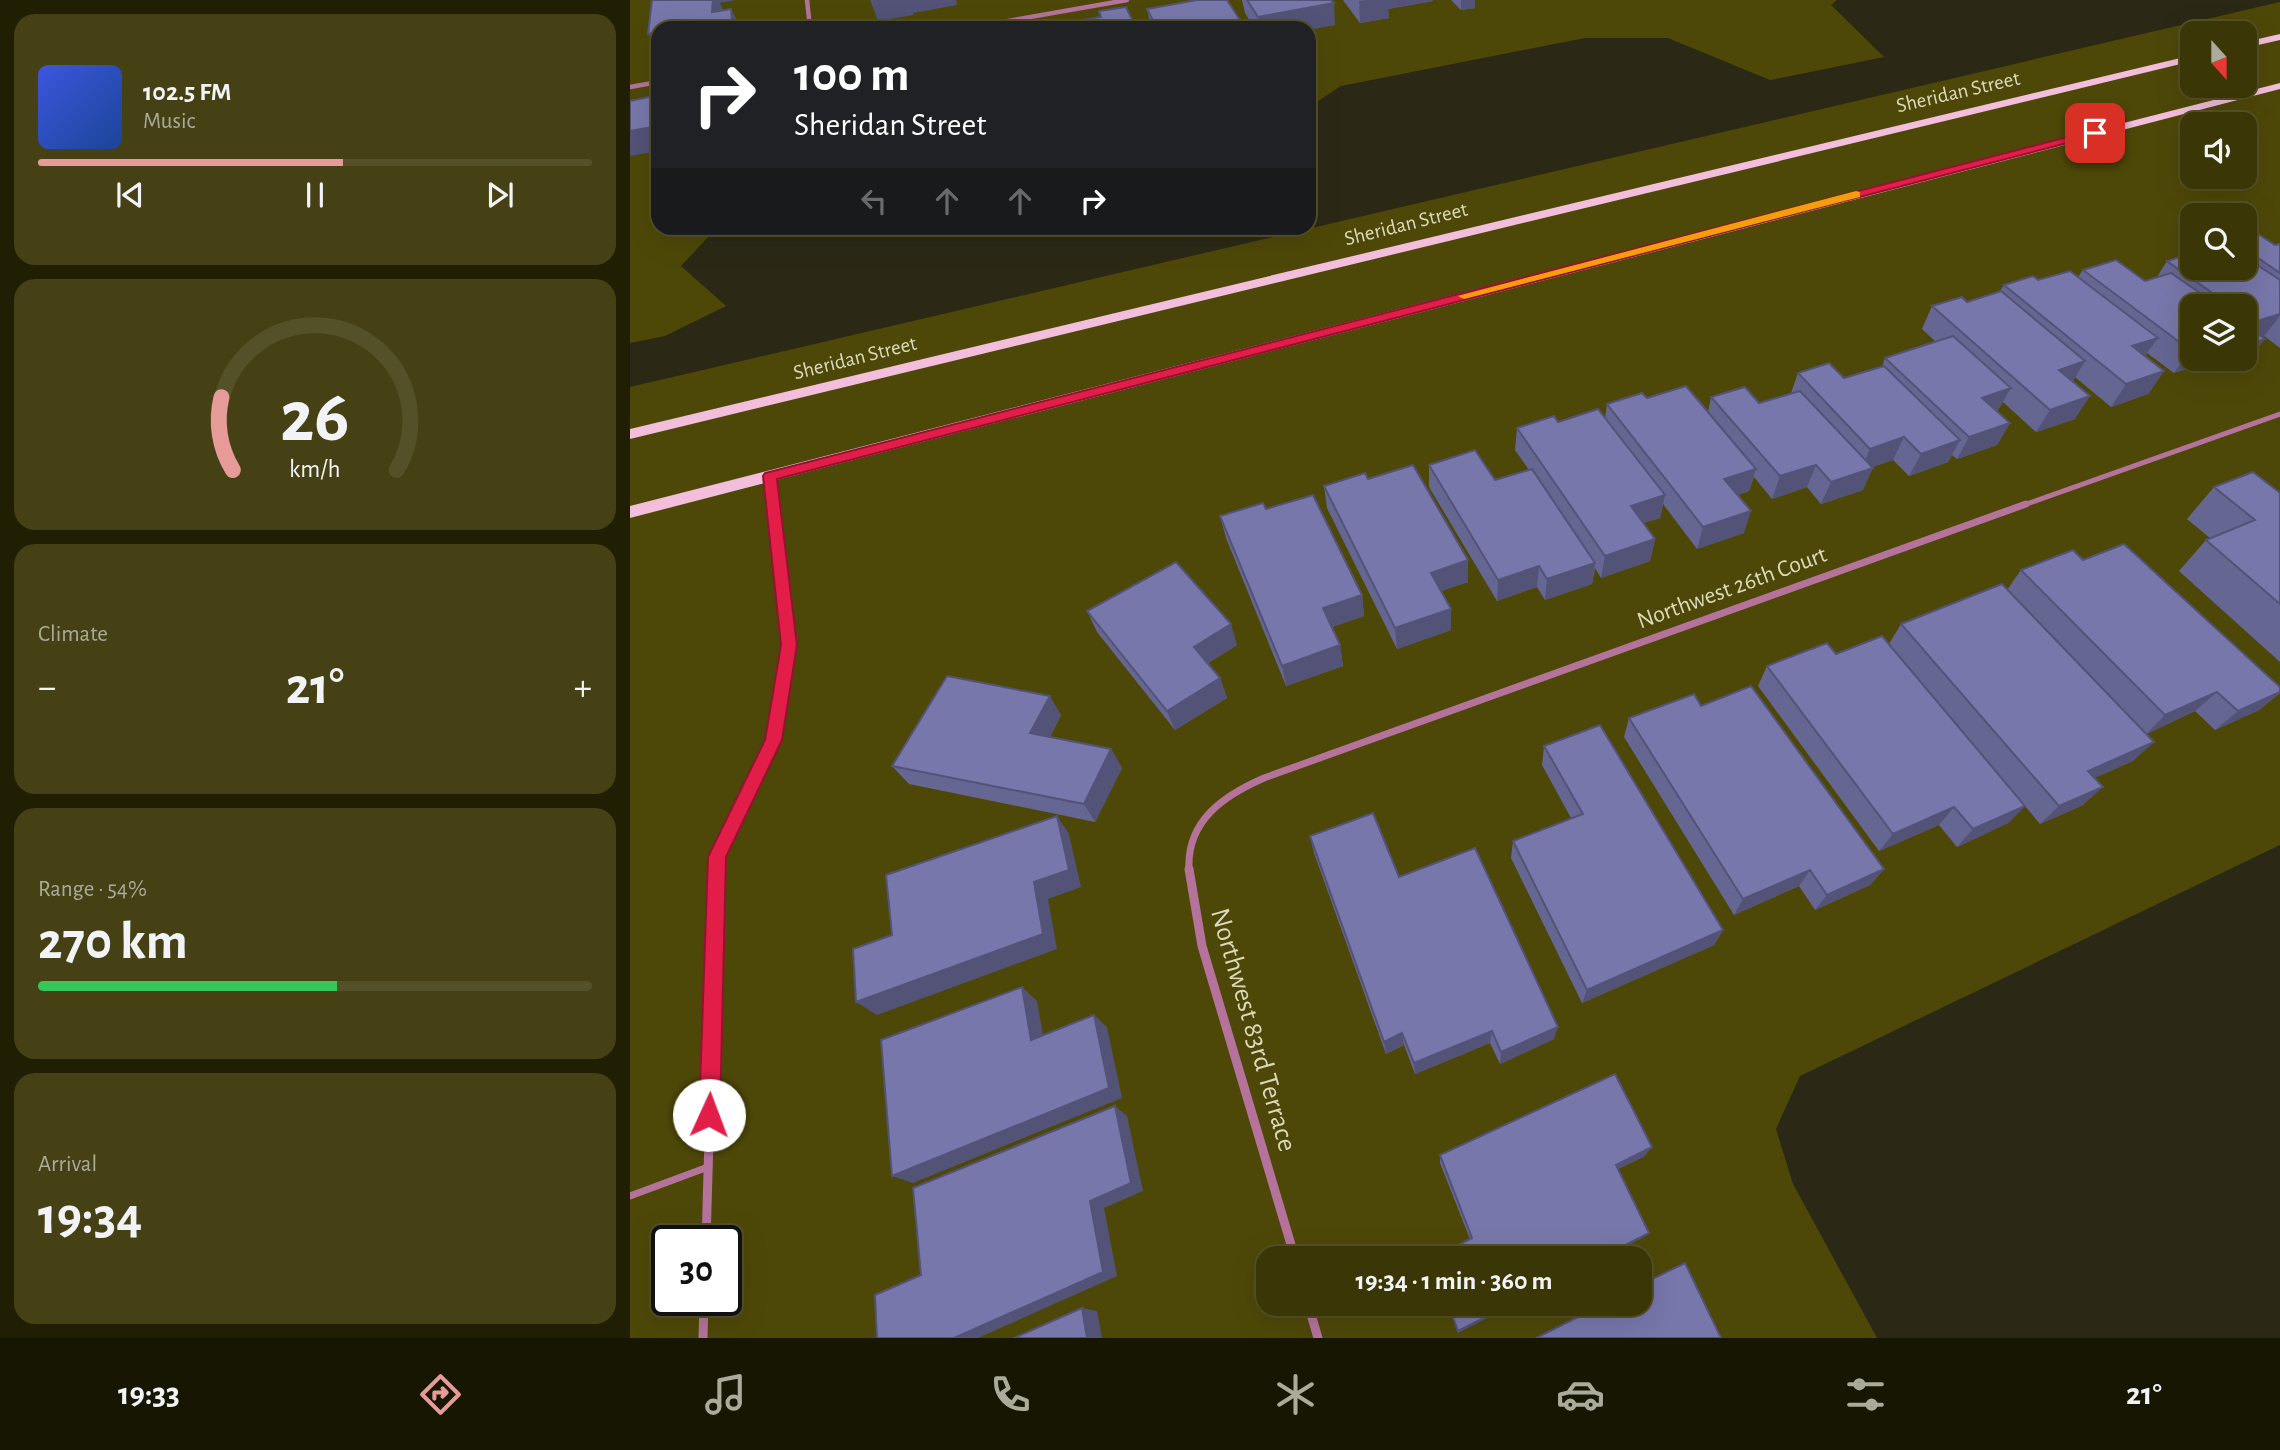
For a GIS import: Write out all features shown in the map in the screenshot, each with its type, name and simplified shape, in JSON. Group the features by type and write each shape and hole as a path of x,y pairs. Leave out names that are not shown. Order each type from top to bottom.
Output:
{"main road":[{"path":"2258,42 2280,37"},
{"name":"Sheridan Street","path":"630,434 2180,61"},
{"path":"630,512 2280,86"}],"street":[{"path":"807,0 809,21"},
{"path":"1008,21 1127,0"},
{"path":"630,87 651,83"},
{"name":"Northwest 26th Court","path":"1205,814 1233,791 1295,765 2280,414"},
{"path":"706,1225 717,857 774,740 789,645 770,476"},
{"name":"Northwest 83rd Terrace","path":"1205,814 1191,842 1188,876 1200,936 1291,1246"},
{"path":"703,1338 704,1316"},
{"path":"1312,1316 1318,1338"}],"lane":[{"path":"630,1196 708,1167"}],"shaded area":[{"path":"1837,0 2280,0 2199,21 2180,21 2180,25 1316,227 1316,102 1341,86 1585,38 1668,38 1770,80 1884,57 1831,5"},
{"path":"710,235 1281,235 630,387 630,343 665,336 726,306 681,266"},
{"path":"2280,845 2280,1338 1877,1338 1793,1184 1776,1129 1800,1076"}],"building":[{"path":"652,0 713,0 712,12 731,9 732,21 651,21 651,33 648,34"},
{"path":"1197,0 1227,0 1240,20 1153,21 1147,9"},
{"path":"1247,0 1331,0 1334,3 1258,17"},
{"path":"1126,7 1133,21 1077,21 1101,17 1099,11"},
{"path":"651,96 651,127 630,131 630,101"},
{"path":"2257,234 2275,245 2280,244 2280,273 2257,257"},
{"path":"2180,257 2180,270 2167,261"},
{"path":"2116,260 2145,281 2171,273 2202,294 2180,294 2180,343 2083,270"},
{"path":"2257,265 2280,280 2280,314 2257,321 2257,294 2214,294 2194,280 2257,280"},
{"path":"2070,271 2158,338 2132,346 2164,371 2126,384 2004,285 2033,276 2038,280"},
{"path":"2001,291 2085,361 2059,370 2090,396 2050,410 1932,306 1962,297 1967,302"},
{"path":"2257,333 2265,339 2257,341"},
{"path":"1953,336 2011,388 1982,398 2010,423 1969,437 1885,358"},
{"path":"1829,363 1844,378 1884,366 1960,440 1921,454 1904,437 1870,449 1798,373"},
{"path":"1686,386 1756,469 1724,479 1751,511 1703,527 1607,404 1642,393 1647,398"},
{"path":"1745,387 1759,403 1800,391 1873,468 1831,482 1816,465 1780,476 1711,397"},
{"path":"1598,409 1665,495 1631,506 1655,539 1605,556 1517,428 1554,416 1558,422"},
{"path":"1475,450 1495,480 1532,469 1595,563 1547,579 1539,566 1498,580 1429,465"},
{"path":"1413,465 1468,560 1431,573 1451,609 1395,628 1324,486 1365,473 1368,479"},
{"path":"2253,472 2280,493 2280,604 2206,540 2255,520 2214,487"},
{"path":"1313,495 1362,595 1323,608 1340,645 1282,666 1220,516 1263,503 1266,509"},
{"path":"2124,544 2280,687 2280,692 2238,711 2217,692 2165,715 2021,570 2073,550 2083,560"},
{"path":"1176,562 1231,624 1194,647 1220,678 1167,711 1087,611"},
{"path":"2002,584 2154,742 2088,771 2103,787 2059,806 1901,624"},
{"path":"1882,636 2025,806 1973,829 1954,807 1893,834 1767,666 1827,643 1836,654"},
{"path":"947,676 1050,696 1030,733 1111,749 1084,804 892,766"},
{"path":"1751,686 1884,869 1827,895 1810,870 1743,899 1629,718 1694,694 1701,706"},
{"path":"1600,725 1723,930 1587,990 1513,841 1583,814 1544,746"},
{"path":"1373,813 1399,877 1475,848 1558,1027 1501,1052 1492,1031 1414,1063 1402,1033 1384,1042 1310,836"},
{"path":"1057,816 1069,870 1034,882 1043,934 856,1002 853,949 892,935 886,875"},
{"path":"1022,987 1031,1040 1094,1015 1109,1088 892,1176 881,1040"},
{"path":"1615,1074 1652,1147 1616,1165 1649,1233 1624,1246 1456,1246 1472,1238 1440,1155"},
{"path":"1115,1106 1131,1183 1090,1201 1103,1272 954,1338 877,1338 875,1295 921,1275 913,1188"},
{"path":"1685,1263 1721,1338 1536,1338 1580,1316 1652,1316 1652,1279"},
{"path":"1082,1308 1087,1338 1014,1338"},
{"path":"1452,1316 1488,1316 1458,1331"}],"slow traffic":[{"path":"1464,296 1856,195"}],"route":[{"path":"709,1115 717,857 774,740 789,645 770,476 2095,133"}]}
